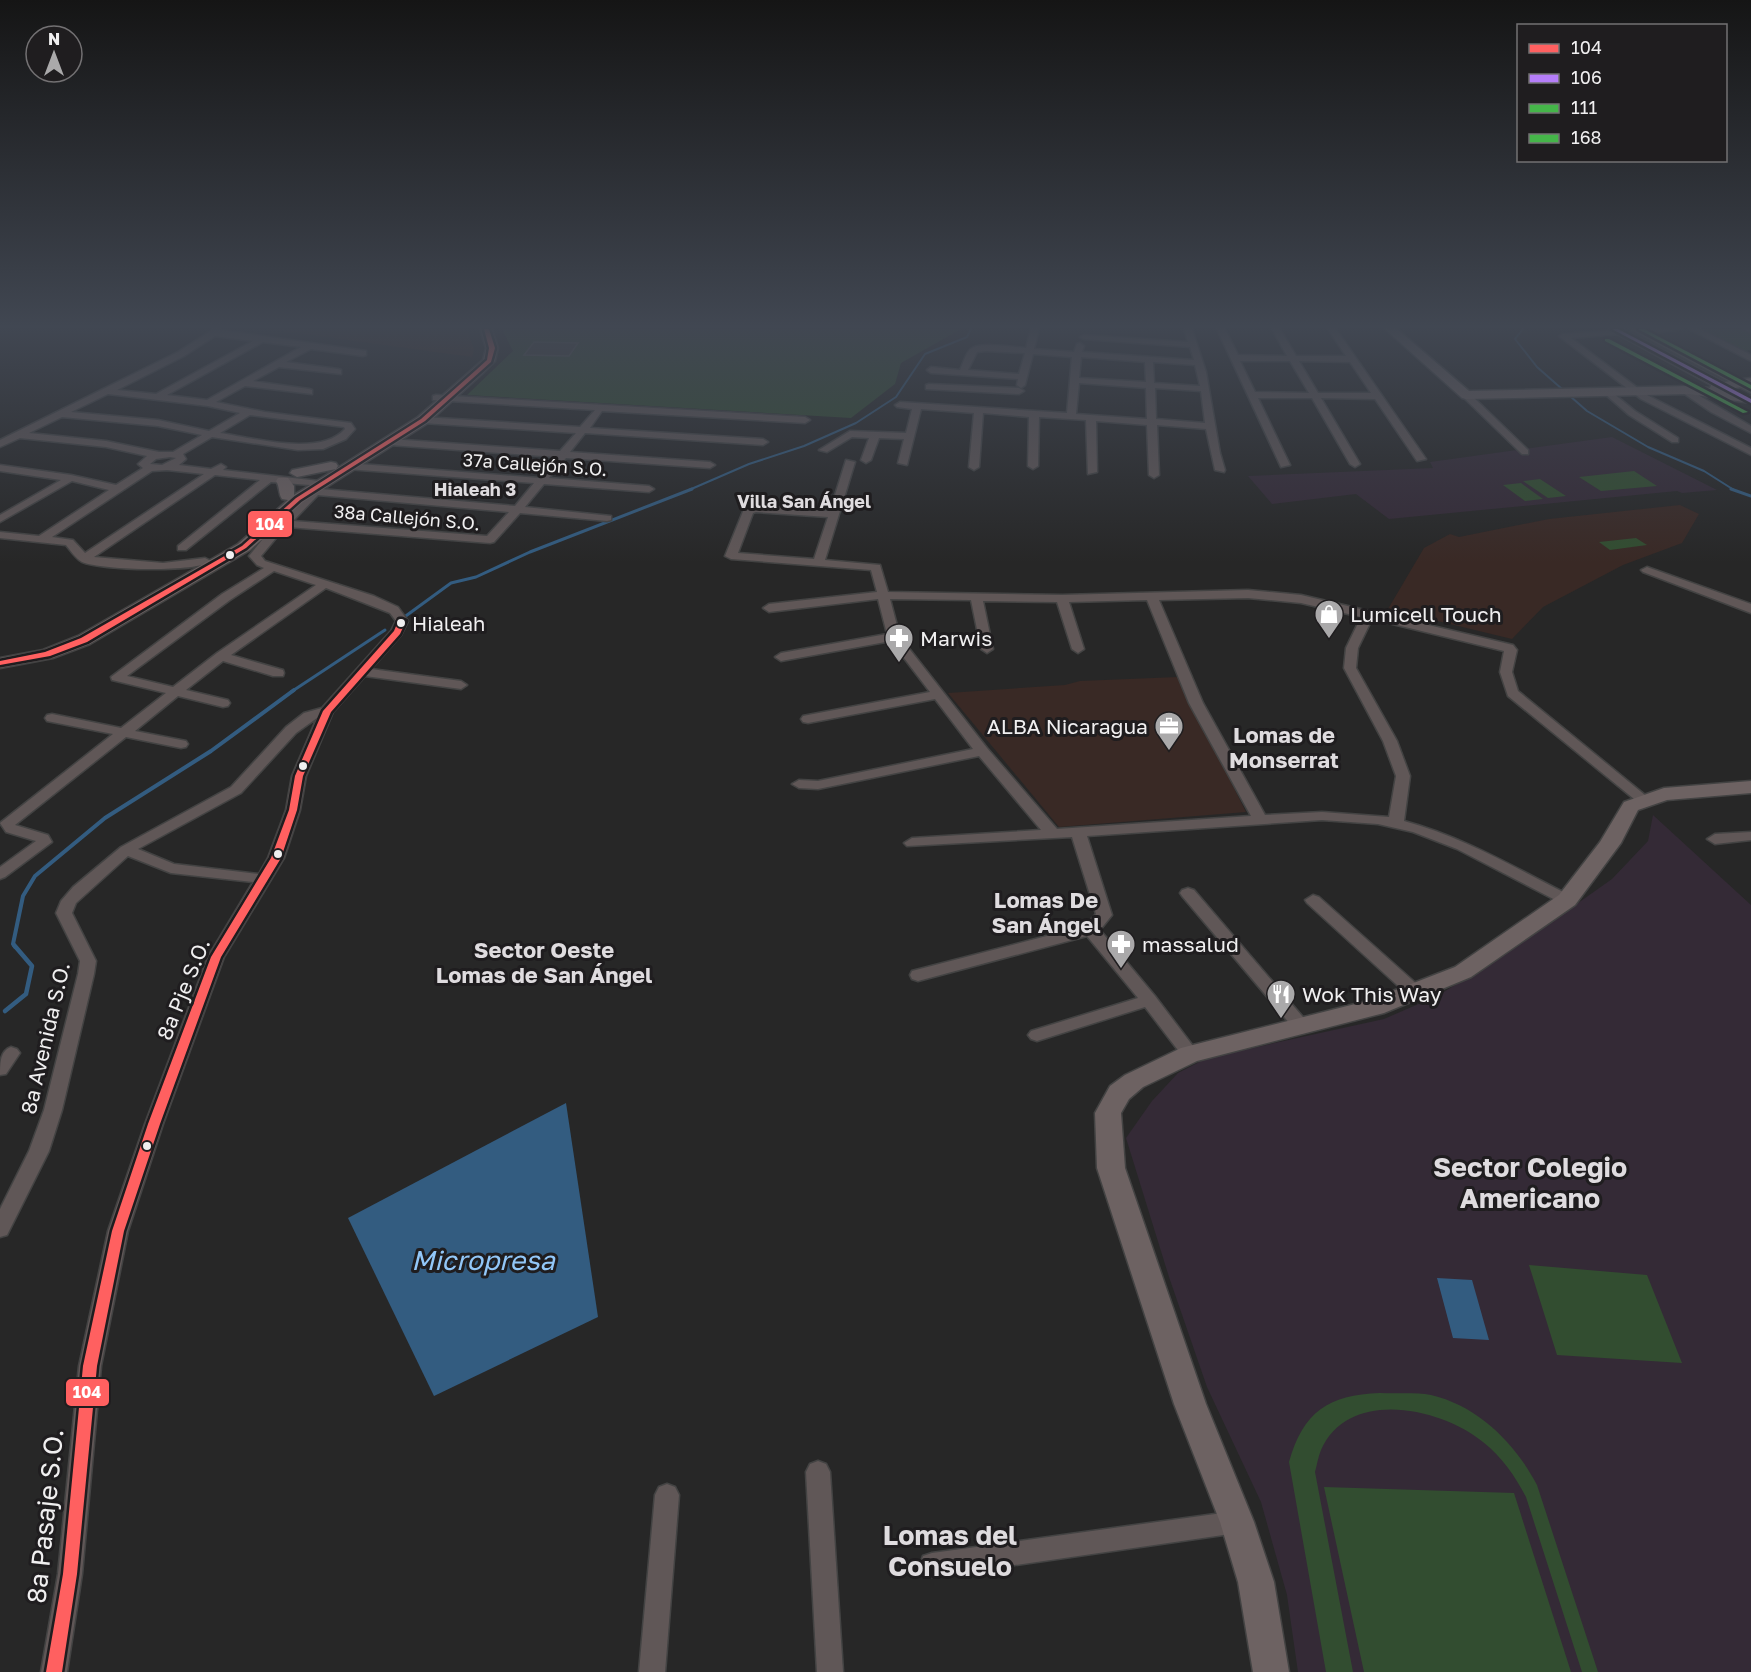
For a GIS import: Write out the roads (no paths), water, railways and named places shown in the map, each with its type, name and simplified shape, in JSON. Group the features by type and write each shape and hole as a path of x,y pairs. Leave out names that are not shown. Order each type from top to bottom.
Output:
{"main road":[{"path":"0,653 22,650 66,638 205,561 227,546 287,496 316,480 429,407"},
{"path":"0,663 47,654 84,640 225,560 263,537 316,480 390,442 423,420 434,407"},
{"path":"276,478 287,486 287,496"},
{"path":"263,516 261,522 250,533 263,537"},
{"path":"1270,1672 1256,1582 1237,1522 1190,1404 1111,1168 1108,1113 1119,1093 1134,1081 1190,1054 1375,1007 1463,972 1567,900 1610,843 1631,806 1664,794 1751,787"}],"street":[{"path":"3,443 74,407"},
{"path":"60,414 158,423 209,434 313,447 323,446 343,436 350,429 348,425 226,407"},
{"path":"591,407 805,420"},
{"path":"903,463 918,407"},
{"path":"934,407 1211,426"},
{"path":"1014,412 1015,407"},
{"path":"1071,416 1072,407"},
{"path":"1150,407 1154,475"},
{"path":"1208,407 1220,470"},
{"path":"1258,407 1285,465"},
{"path":"1321,407 1355,464"},
{"path":"1385,407 1420,459"},
{"path":"1479,407 1526,452"},
{"path":"1625,407 1675,440"},
{"path":"1664,407 1751,452"},
{"path":"1710,407 1751,430"},
{"path":"974,466 979,410"},
{"path":"167,467 209,434 248,412"},
{"path":"518,509 598,412"},
{"path":"1033,466 1034,414"},
{"path":"1091,418 1092,472"},
{"path":"423,420 763,442"},
{"path":"824,450 850,434 910,436"},
{"path":"18,435 106,444 178,457 218,470"},
{"path":"866,460 875,435"},
{"path":"390,442 710,465"},
{"path":"3,443 82,450 147,465 316,480 518,509 607,518"},
{"path":"43,538 118,489 158,455"},
{"path":"819,562 850,462"},
{"name":"37a Callejón S.O.","path":"347,466 649,489"},
{"path":"0,476 6,469 71,478 118,489"},
{"path":"84,559 218,470"},
{"path":"0,519 71,478"},
{"path":"182,548 276,478"},
{"path":"316,480 286,524 263,537 255,556 261,563 325,584"},
{"name":"38a Callejón S.O.","path":"286,524 490,540 518,509"},
{"path":"834,514 756,509 748,511 731,556 874,565 894,637 982,751 1052,833"},
{"path":"0,535 69,542 108,542"},
{"path":"69,542 84,559 163,566 205,561"},
{"path":"163,566 174,572 177,577"},
{"path":"223,703 117,677 176,636 226,597 273,567"},
{"path":"1647,570 1730,599 1751,609"},
{"path":"0,874 44,842 43,838 30,833 10,830 7,824 221,656 325,584"},
{"name":"8a Avenida S.O.","path":"0,1229 39,1151 53,1110 86,974 88,961 64,913 69,901 126,850 236,790 291,730 309,716 327,711 397,632 402,621 394,610 370,599 325,584"},
{"path":"769,608 883,595 1062,599 1248,594 1275,596 1368,614 1509,648 1511,650 1505,666 1507,682 1513,693 1644,800"},
{"path":"1151,596 1197,702 1260,819"},
{"path":"976,598 987,649"},
{"path":"1062,599 1078,649"},
{"path":"1368,614 1352,648 1350,668 1390,741 1403,776 1396,823"},
{"path":"781,657 894,637"},
{"path":"221,656 278,673"},
{"path":"363,672 461,685"},
{"path":"808,719 939,694"},
{"name":"8a Pje S.O.","path":"113,1260 118,1231 154,1124 216,957 276,858 293,810 299,776 327,711"},
{"path":"52,718 181,744"},
{"path":"799,784 818,785 982,751"},
{"path":"912,843 1260,819 1357,817 1396,823 1434,835 1567,900"},
{"path":"918,975 1091,930 1104,915 1078,832"},
{"path":"1715,839 1751,836"},
{"path":"126,850 171,868 264,879"},
{"path":"1188,893 1302,1027"},
{"path":"1314,900 1414,991"},
{"path":"1091,930 1190,1054"},
{"path":"1037,1035 1149,1000"},
{"path":"0,1069 11,1053"},
{"name":"8a Pasaje S.O.","path":"54,1672 70,1574 90,1366 113,1260"},
{"path":"818,1472 830,1672"},
{"path":"652,1672 667,1495"},
{"path":"932,1565 1237,1522"}],"water":[{"name":"Micropresa","path":"566,1103 598,1317 434,1396 348,1218"},
{"path":"1437,1278 1472,1280 1489,1340 1453,1338"}],"waterway":[{"path":"689,490 749,464 804,446 856,423 881,407"},
{"path":"1582,407 1648,447 1704,471 1734,490"},
{"path":"403,618 451,583 476,577 530,552 692,489"},
{"path":"1731,489 1751,496"},
{"path":"294,690 385,630"},
{"path":"15,947 13,944 23,896 35,876 105,818 211,751 294,690"},
{"path":"5,1011 26,994 32,966 14,945"}],"place":[{"name":"Hialeah","path":"401,623"},
{"name":"Lumicell Touch","path":"1329,640"},
{"name":"Marwis","path":"899,664"},
{"name":"ALBA Nicaragua","path":"1169,752"},
{"name":"massalud","path":"1121,970"},
{"name":"Wok This Way","path":"1281,1020"}],"district":[{"name":"Hialeah 3","path":"475,489"},
{"name":"Villa San Ángel","path":"804,501"},
{"name":"Lomas de Monserrat","path":"1284,746"},
{"name":"Lomas De San Ángel","path":"1046,912"},
{"name":"Sector Oeste Lomas de San Ángel","path":"544,962"},
{"name":"Sector Colegio Americano","path":"1530,1182"},
{"name":"Lomas del Consuelo","path":"950,1550"}]}
